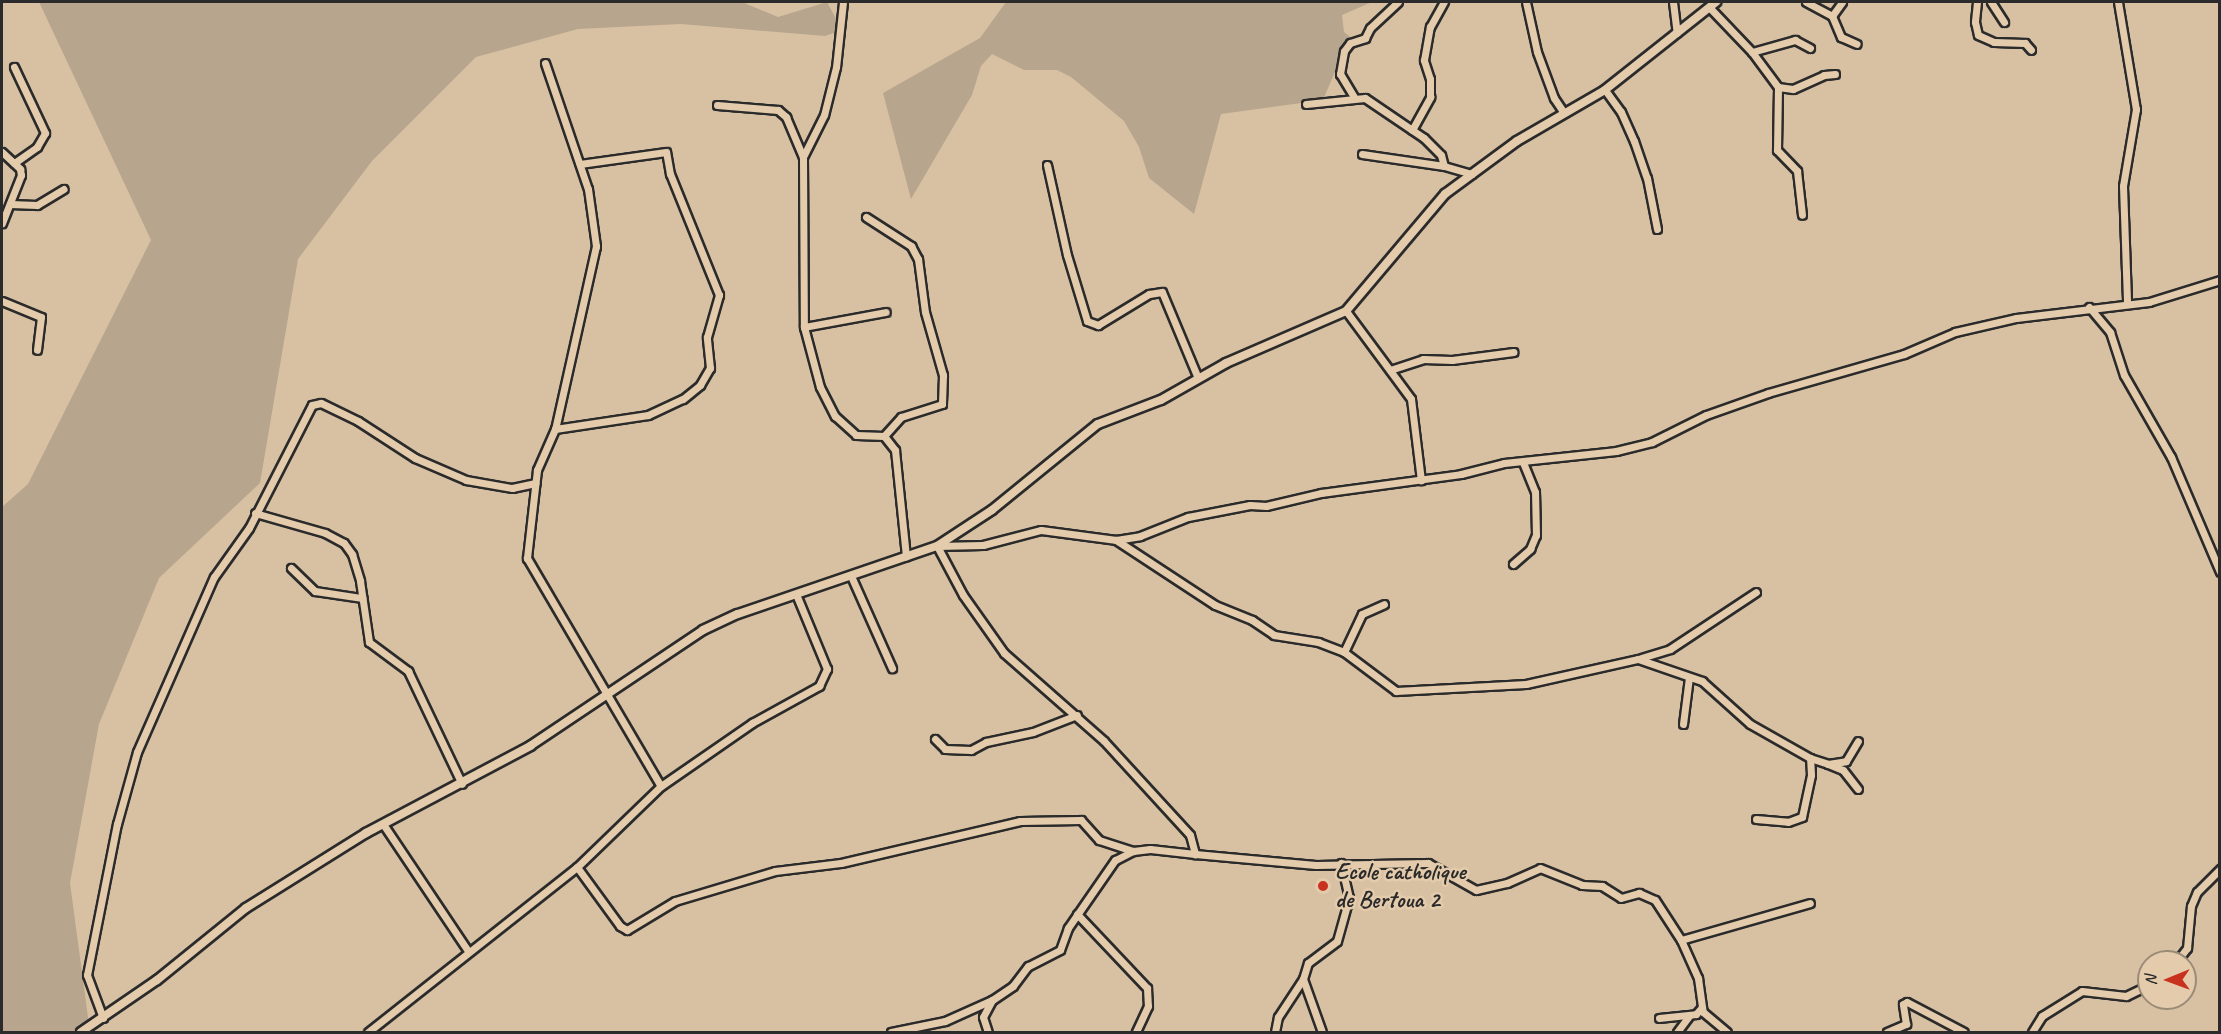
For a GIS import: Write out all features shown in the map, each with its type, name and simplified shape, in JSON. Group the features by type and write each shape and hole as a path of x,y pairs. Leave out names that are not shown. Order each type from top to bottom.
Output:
{"street":[{"path":"803,157 824,115 836,67 843,2"},
{"path":"1354,97 1340,74 1344,51 1350,43 1365,38 1370,28 1398,2"},
{"path":"1412,130 1430,97 1431,79 1424,60 1430,27 1444,2"},
{"path":"1526,2 1537,52 1554,98 1564,113"},
{"path":"1673,2 1677,33"},
{"path":"1806,2 1832,16 1841,38 1857,44"},
{"path":"1832,16 1842,2"},
{"path":"1977,2 1975,22 1978,35 1995,42 2019,41 2031,51"},
{"path":"1991,2 2004,22"},
{"path":"2118,2 2136,109 2123,186 2127,302"},
{"path":"81,1032 103,1018 246,908 383,824 530,746 703,630 796,594 937,546 992,510 1098,424 1161,400 1198,378 1346,311 1367,289 1429,208 1472,174 1564,113 1605,90 1712,4 1778,87 1777,150 1797,171 1802,215"},
{"path":"1752,52 1795,40 1810,48"},
{"path":"545,63 588,189 596,246 555,429 534,483 527,547 529,565 661,786"},
{"path":"14,67 45,133 37,147 14,163"},
{"path":"1778,87 1793,89 1824,75 1835,74"},
{"path":"1605,90 1621,112 1634,141 1647,178 1657,229"},
{"path":"1306,104 1354,97 1388,110 1441,155 1444,166"},
{"path":"717,105 778,110 786,117 803,157 804,327 820,387 835,416 856,435 884,436 895,450 906,556"},
{"path":"2,152 14,163 21,175 2,223"},
{"path":"555,429 648,416 683,399 700,386 710,368 707,337 719,295 670,174 666,152 580,164"},
{"path":"1362,154 1444,166 1472,174"},
{"path":"1047,165 1067,255 1087,321 1098,325 1149,294 1162,292 1198,378"},
{"path":"10,204 37,205 64,189"},
{"path":"866,217 911,246 918,259 926,312 944,375 942,404 901,417 884,436"},
{"path":"937,546 983,545 1041,530 1116,540 1204,513 1523,462 1616,451 1652,442 1706,415 1904,354 1955,332 2090,307 2127,302 2150,302 2220,280"},
{"path":"2,302 41,318 37,350"},
{"path":"2090,307 2110,332 2124,375 2170,457 2220,572"},
{"path":"1346,311 1411,399 1421,480"},
{"path":"804,327 886,312"},
{"path":"1390,370 1423,359 1452,360 1513,352"},
{"path":"103,1018 87,975 123,797 138,752 214,577 255,513 315,403 358,421 415,458 466,480 501,487 534,483"},
{"path":"1514,564 1530,549 1536,535 1535,492 1523,462"},
{"path":"255,513 325,532 344,543 352,554 369,642 408,671 462,784"},
{"path":"1116,540 1215,605 1252,620 1274,635 1318,642 1344,652 1383,684 1409,691 1526,684 1638,659 1670,649 1756,592"},
{"path":"937,546 963,595 1004,654 1077,716 1190,835 1195,854"},
{"path":"291,568 315,591 362,598"},
{"path":"851,576 892,668"},
{"path":"368,1032 577,867 661,786 752,723 819,686 826,677 826,669 796,594"},
{"path":"1344,652 1362,614 1384,604"},
{"path":"1638,659 1702,681 1750,724 1810,758 1844,770 1858,789"},
{"path":"1683,724 1689,677"},
{"path":"934,739 945,749 971,750 986,742 1042,729 1077,716"},
{"path":"1828,764 1846,761 1858,741"},
{"path":"1756,819 1788,822 1802,817 1807,805 1810,758"},
{"path":"577,867 620,926 627,930 675,901 776,871 807,864 841,864 1020,821 1082,820 1099,840 1133,851 1316,865 1428,863 1476,890 1546,868 1576,884 1610,889 1621,898 1633,893 1652,897 1681,940 1698,978 1705,1015 1727,1032"},
{"path":"383,824 468,951"},
{"path":"891,1032 945,1021 992,1000 1013,986 1028,966 1060,950 1077,914 1115,860 1133,851"},
{"path":"1275,1032 1278,1017 1303,980 1308,963 1337,941 1349,898 1341,863"},
{"path":"2185,950 2191,906 2197,892 2220,869"},
{"path":"1681,940 1810,903"},
{"path":"1077,914 1147,988 1148,1006 1136,1032"},
{"path":"1303,980 1322,1032"},
{"path":"2032,1032 2042,1016 2082,991 2126,996 2137,991"},
{"path":"988,1032 984,1017 992,1000"},
{"path":"1887,1032 1906,1024 1903,1004 1907,1002 1964,1032"},
{"path":"1677,1032 1690,1015 1702,1006"},
{"path":"1659,1018 1690,1015"}],"shaded area":[{"path":"39,2 742,2 778,17 827,2 842,30 825,36 681,24 578,29 476,57 372,161 298,259 260,483 159,578 99,724 70,883 90,1032 2,1032 2,507 28,484 151,240"},
{"path":"1006,2 1372,2 1342,15 1344,32 1359,44 1337,67 1323,100 1221,114 1194,214 1149,178 1139,147 1124,121 1071,77 1057,70 1024,70 992,54 981,66 972,95 911,199 883,93 980,38"}],"place":[{"name":"Ecole catholique de Bertoua 2","path":"1323,886"}]}
